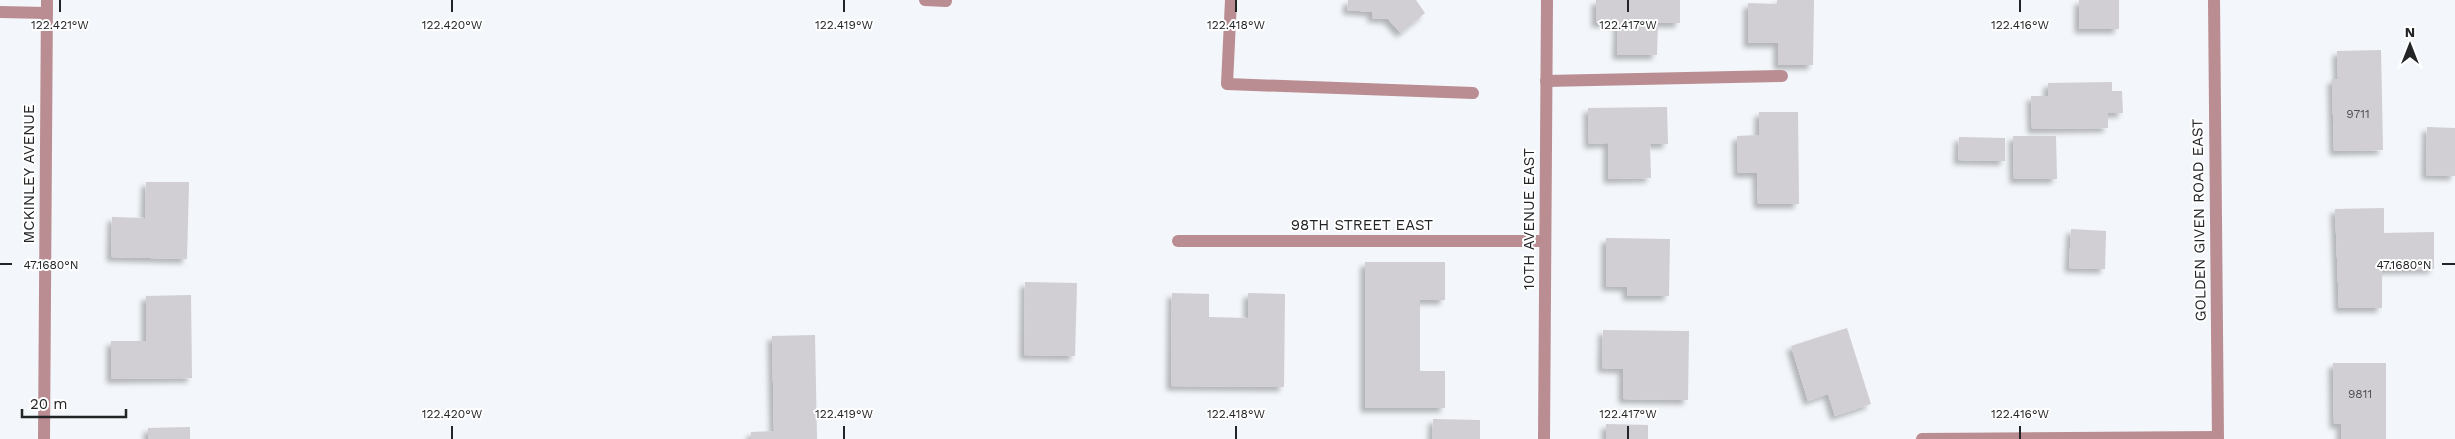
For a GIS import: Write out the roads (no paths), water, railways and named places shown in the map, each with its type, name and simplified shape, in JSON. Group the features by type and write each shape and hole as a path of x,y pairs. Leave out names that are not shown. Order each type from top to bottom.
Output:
{"street":[{"path":"925,0 946,1"},
{"path":"1230,0 1227,84 1473,93"},
{"name":"10TH AVENUE EAST","path":"1544,439 1546,0"},
{"name":"GOLDEN GIVEN ROAD EAST","path":"2214,0 2218,438"},
{"path":"0,12 47,6"},
{"name":"MCKINLEY AVENUE","path":"44,439 47,6"},
{"path":"1546,81 1782,76"},
{"name":"98TH STREET EAST","path":"1178,241 1545,241"},
{"path":"1922,439 2218,438"}]}
